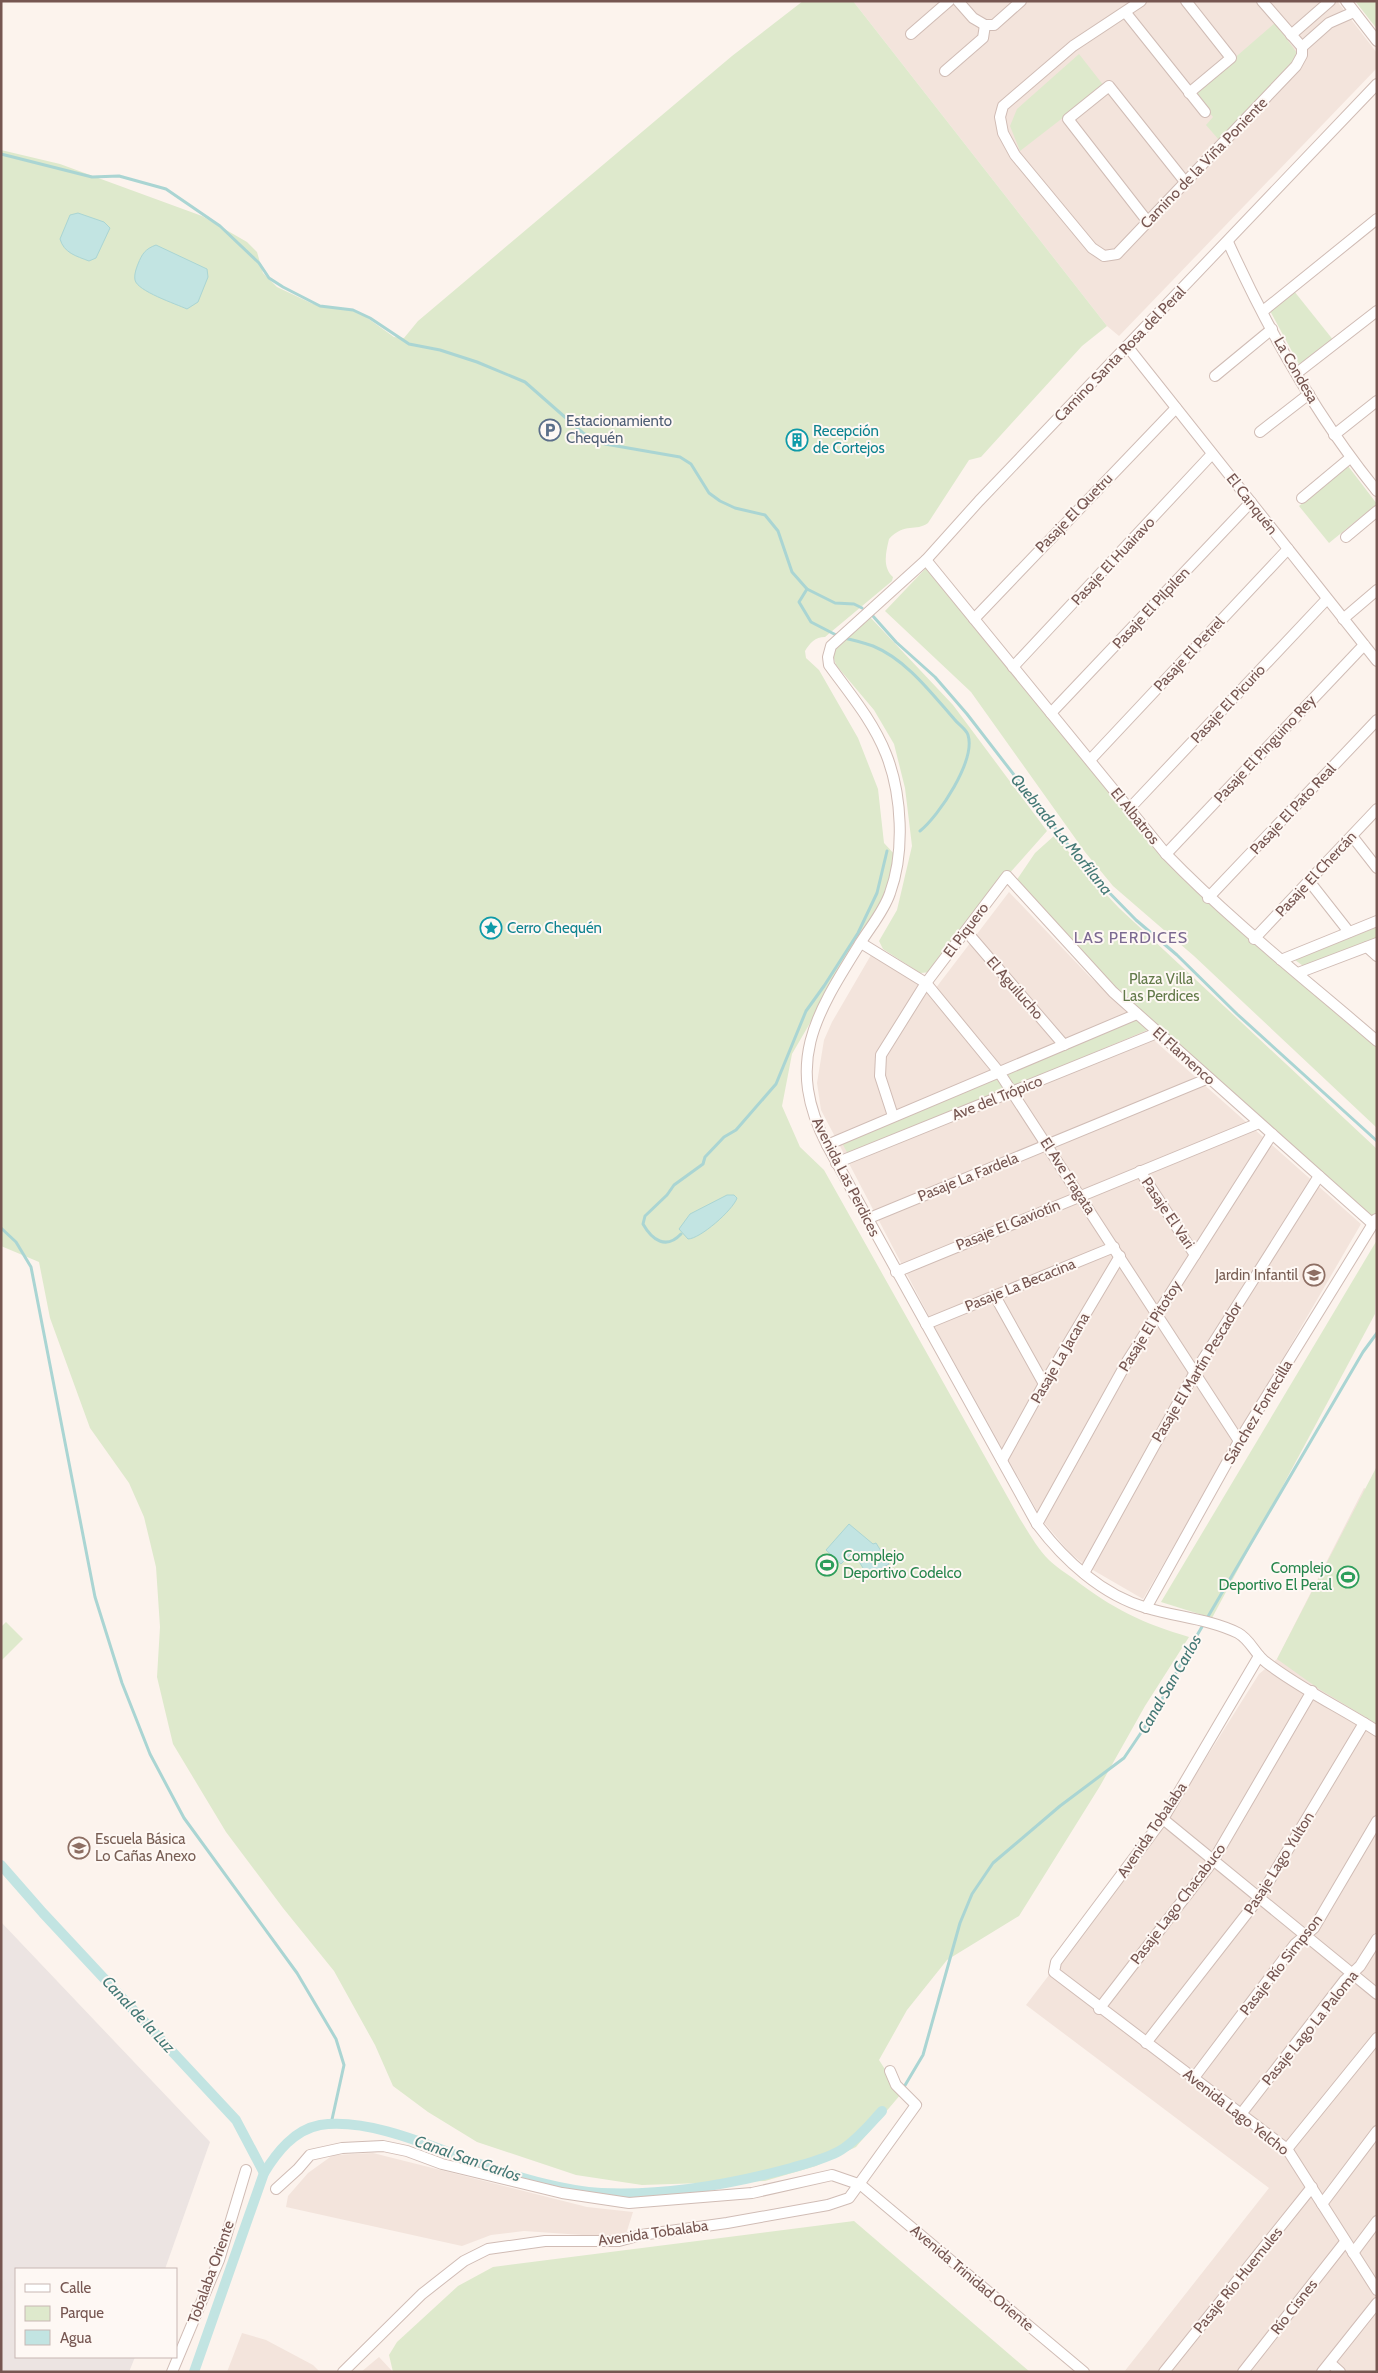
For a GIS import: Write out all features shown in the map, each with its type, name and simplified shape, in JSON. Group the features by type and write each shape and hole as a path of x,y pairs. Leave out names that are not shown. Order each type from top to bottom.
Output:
{"street":[{"path":"911,34 949,1"},
{"path":"958,1 973,18 985,26 994,25 1021,1"},
{"path":"1141,1 1126,13 1205,112"},
{"path":"1186,1 1231,58 1189,93"},
{"path":"1262,1 1302,47 1333,21 1354,12"},
{"path":"1346,1 1377,41"},
{"path":"1291,35 1327,4 1333,21"},
{"name":"Camino de la Viña Poniente","path":"1126,13 1073,46 1003,106 1000,117 1003,133 1015,155 1092,248 1104,256 1117,254 1186,183 1296,66 1302,55 1302,47"},
{"path":"945,71 983,38 985,26"},
{"name":"Camino Santa Rosa del Peral","path":"859,621 926,560 1377,84"},
{"path":"1148,222 1068,119 1109,86 1186,183"},
{"path":"1263,311 1377,219"},
{"name":"La Condesa","path":"1228,242 1272,329 1309,394 1350,458 1377,491"},
{"path":"1297,373 1377,311"},
{"path":"1215,376 1272,329"},
{"name":"El Canquén","path":"1127,346 1377,661"},
{"path":"1260,432 1309,394"},
{"path":"1334,435 1377,401"},
{"name":"Pasaje El Quetru","path":"974,618 1176,408"},
{"name":"Pasaje El Huairavo","path":"1013,667 1212,454"},
{"path":"1302,498 1350,458"},
{"name":"Pasaje El Pilpilen","path":"1051,713 1250,502"},
{"path":"1346,537 1377,511"},
{"name":"Pasaje El Petrel","path":"1090,760 1288,549"},
{"name":"El Albatros","path":"926,560 1166,854 1208,898 1254,939 1377,1041"},
{"path":"1343,619 1377,590"},
{"name":"Pasaje El Picurio","path":"1129,809 1327,599"},
{"name":"Avenida Las Perdices","path":"859,621 831,646 828,661 865,712 887,755 894,780 899,842 890,893 881,912 823,1008 809,1045 806,1071 808,1098 816,1122 836,1163 1037,1524 1055,1546 1084,1573 1113,1593 1146,1608 1198,1620 1236,1633 1248,1641 1259,1656"},
{"name":"Pasaje El Pinguino Rey","path":"1166,854 1364,645"},
{"name":"Pasaje El Pato Real","path":"1208,898 1377,720"},
{"name":"Pasaje El Chercán","path":"1254,939 1377,809"},
{"path":"1352,836 1377,868"},
{"name":"El Piquero","path":"893,1116 880,1076 881,1055 926,983 1007,876"},
{"name":"El Flamenco","path":"1007,876 1100,978 1137,1014 1319,1176 1375,1222"},
{"path":"1310,881 1349,932"},
{"path":"1281,960 1377,921"},
{"name":"El Aguilucho","path":"966,931 1064,1045"},
{"name":"El Ave Fragata","path":"861,943 926,983 999,1072 1048,1144 1239,1441"},
{"path":"1298,974 1372,945 1377,956"},
{"name":"Ave del Trópico","path":"827,1145 1137,1014"},
{"name":"Ave del Trópico","path":"836,1163 1158,1033"},
{"name":"Pasaje La Fardela","path":"867,1219 1209,1078"},
{"name":"Pasaje El Gaviotín","path":"896,1272 1259,1123"},
{"name":"Pasaje El Pitotoy","path":"1037,1524 1121,1372 1272,1134"},
{"name":"Pasaje El Vari","path":"1140,1172 1195,1255"},
{"name":"Pasaje El Martín Pescador","path":"1084,1573 1195,1372 1319,1176"},
{"name":"Sánchez Fontecilla","path":"1146,1608 1239,1441 1375,1222"},
{"name":"Pasaje La Becacina","path":"926,1324 995,1296 1117,1252"},
{"name":"Pasaje La Jacana","path":"1002,1460 1117,1252"},
{"path":"995,1296 1044,1384"},
{"path":"1259,1656 1377,1731"},
{"name":"Avenida Tobalaba","path":"1054,1972 1056,1962 1163,1819 1259,1656"},
{"name":"Pasaje Lago Chacabuco","path":"1099,2008 1214,1861 1312,1691"},
{"name":"Pasaje Lago Yulton","path":"1146,2044 1259,1898 1364,1723"},
{"path":"1163,1819 1377,1994"},
{"name":"Pasaje Río Simpson","path":"1194,2079 1295,1944 1316,1925 1377,1821"},
{"name":"Pasaje Lago La Paloma","path":"1241,2114 1360,1966 1377,1939"},
{"name":"Avenida Lago Yelcho","path":"1054,1972 1146,2044 1287,2149 1377,2290"},
{"path":"1287,2149 1377,2038"},
{"name":"Avenida Tobalaba","path":"343,2372 422,2294 464,2261 488,2249 545,2241 619,2241 641,2235 828,2205 849,2198 861,2185 916,2105 896,2085 890,2071"},
{"path":"1322,2204 1377,2131"},
{"path":"276,2189 310,2155 342,2148 383,2146 442,2164 562,2193 630,2203 752,2194 832,2175 861,2185"},
{"name":"Tobalaba Oriente","path":"178,2358 219,2260 246,2170"},
{"name":"Avenida Trinidad Oriente","path":"861,2185 1084,2372"},
{"name":"Pasaje Río Huemules","path":"1164,2372 1312,2187"},
{"path":"1353,2253 1377,2221"},
{"name":"Río Cisnes","path":"1243,2372 1346,2242"},
{"path":"1322,2372 1377,2303"},
{"name":"Tobalaba Oriente","path":"172,2372 178,2358"},
{"path":"1330,2363 1340,2372"}],"shaded area":[{"path":"853,1 1337,1 1377,53 1377,68 1119,336 1107,326"},
{"path":"1009,892 1089,976 1134,1017 1156,1042 1361,1224 1143,1599 1086,1566 1069,1552 1042,1520 933,1324 821,1110 817,1083 824,1040 832,1022 871,955 932,993"},
{"path":"1364,1488 1377,1495 1377,2372 1124,2372 1269,2188 1026,2005 1162,1828 1259,1674 1277,1659"},
{"path":"1,1922 210,2142 165,2268 15,2268 15,2358 135,2358 129,2372 1,2372"},
{"path":"373,2153 587,2207 633,2212 626,2234 597,2236 524,2231 491,2235 462,2246 286,2207 288,2196 308,2173 333,2155"},
{"path":"242,2333 266,2340 313,2365 320,2372 227,2372"},
{"path":"379,2357 393,2372 361,2372"}],"green space":[{"path":"803,1 853,1 1107,326 1082,346 981,457 969,460 928,523 924,526 900,531 889,539 886,564 893,577 892,581 825,637 813,641 805,651 806,658 819,670 858,738 878,789 884,843 896,856 885,894 792,1054 782,1106 800,1147 824,1170 1033,1540 1058,1568 1102,1599 1128,1614 1189,1637 1145,1706 1100,1786 1019,1916 947,1960 907,2010 879,2060 901,2094 856,2147 816,2166 765,2181 642,2185 576,2175 477,2142 428,2112 393,2086 375,2045 334,1971 283,1908 226,1832 173,1744 157,1677 160,1627 156,1567 144,1517 129,1483 90,1428 50,1318 39,1262 1,1246 1,150 60,164 202,216 247,242 257,252 263,273 277,287 313,304 359,312 394,337 404,338 418,321 732,56"},
{"path":"1355,1 1377,1 1377,29"},
{"path":"1275,23 1297,53 1290,67 1219,140 1206,125 1213,117 1193,94"},
{"path":"1079,54 1104,86 1020,151 1010,126 1017,109"},
{"path":"1294,291 1334,341 1301,368 1269,309"},
{"path":"1348,466 1377,504 1329,543 1299,506"},
{"name":"Plaza Villa Las Perdices","path":"927,567 1153,845 1195,889 1377,1047 1377,1128 1194,956 1113,886 1085,852 971,692 885,611"},
{"path":"870,617 953,705 1047,831 1007,876 932,972 920,973 883,949 879,941 897,910 912,846 905,788 894,744 874,710 836,665 833,655 836,647"},
{"name":"Plaza Villa Las Perdices","path":"1055,835 1084,871 1119,908 1377,1149 1377,1212 1373,1217 1147,1017 1104,976 1016,881 1035,853"},
{"path":"1377,927 1377,939 1306,968 1295,960"},
{"path":"1137,1016 1152,1028 849,1156 841,1141"},
{"path":"1377,1240 1375,1314 1212,1618 1161,1602"},
{"name":"Complejo Deportivo El Peral","path":"1377,1466 1377,1724 1319,1689 1277,1659"},
{"path":"6,1622 23,1639 1,1661 1,1627"},
{"path":"854,2221 1030,2372 393,2372 389,2355 397,2342 458,2286 493,2267"}],"water":[{"path":"78,213 104,222 110,228 96,258 89,261 75,256 64,248 60,239 70,215"},
{"path":"156,245 207,269 208,277 198,302 187,309 149,293 137,284 135,280 139,260 149,248"},
{"path":"727,1195 734,1195 737,1198 716,1223 708,1229 688,1239 679,1229 690,1214"},
{"path":"849,1524 873,1544 876,1543 889,1564 868,1576 853,1552 841,1564 826,1550"}],"waterway":[{"name":"Quebrada La Morfilana","path":"1,154 92,177 119,176 166,189 220,226 259,263 269,278 283,287 320,306 353,310 370,318 409,344 440,350 477,362 525,382 583,433 605,444 680,457 691,464 709,493 720,501 735,508 765,515 778,531 792,572 807,589 835,603 854,604 862,608"},
{"path":"807,589 799,602 811,622 838,636"},
{"name":"Quebrada La Morfilana","path":"872,615 896,642 935,677 967,714 1089,872 1136,920 1177,955 1237,1014 1377,1141"},
{"path":"844,638 873,646 897,660 928,689 968,735 967,758 954,787 937,813 920,831"},
{"path":"681,1234 670,1241 660,1241 651,1235 643,1224 645,1216 667,1195 674,1185 703,1164 705,1157 724,1137 736,1130 776,1084 806,1011 858,933 877,893 887,851"},
{"path":"1,1228 16,1242 31,1267 95,1597 122,1683 150,1754 184,1818 297,1973 336,2039 344,2065 331,2124"},
{"name":"Canal San Carlos","path":"904,2087 923,2055 960,1923 972,1894 993,1863 1060,1806 1124,1758 1155,1712 1189,1649 1363,1352 1377,1333"},
{"name":"Canal de la Luz","path":"1,1865 43,1913 236,2120 264,2173"},
{"name":"Canal San Carlos","path":"194,2372 264,2173 287,2143 311,2128 320,2125 341,2124 362,2126 407,2137 491,2168 545,2184 587,2192 649,2193 721,2184 768,2174 817,2160 847,2146 882,2111"}],"place":[{"name":"Estacionamiento Chequén","path":"550,430"},
{"name":"Recepción de Cortejos","path":"797,440"},
{"name":"Cerro Chequén","path":"491,928"},
{"name":"Jardin Infantil","path":"1314,1275"},
{"name":"Complejo Deportivo Codelco","path":"827,1565"},
{"name":"Complejo Deportivo El Peral","path":"1348,1577"},
{"name":"Escuela Básica Lo Cañas Anexo","path":"79,1848"}],"district":[{"name":"LAS PERDICES","path":"1131,937"}]}
